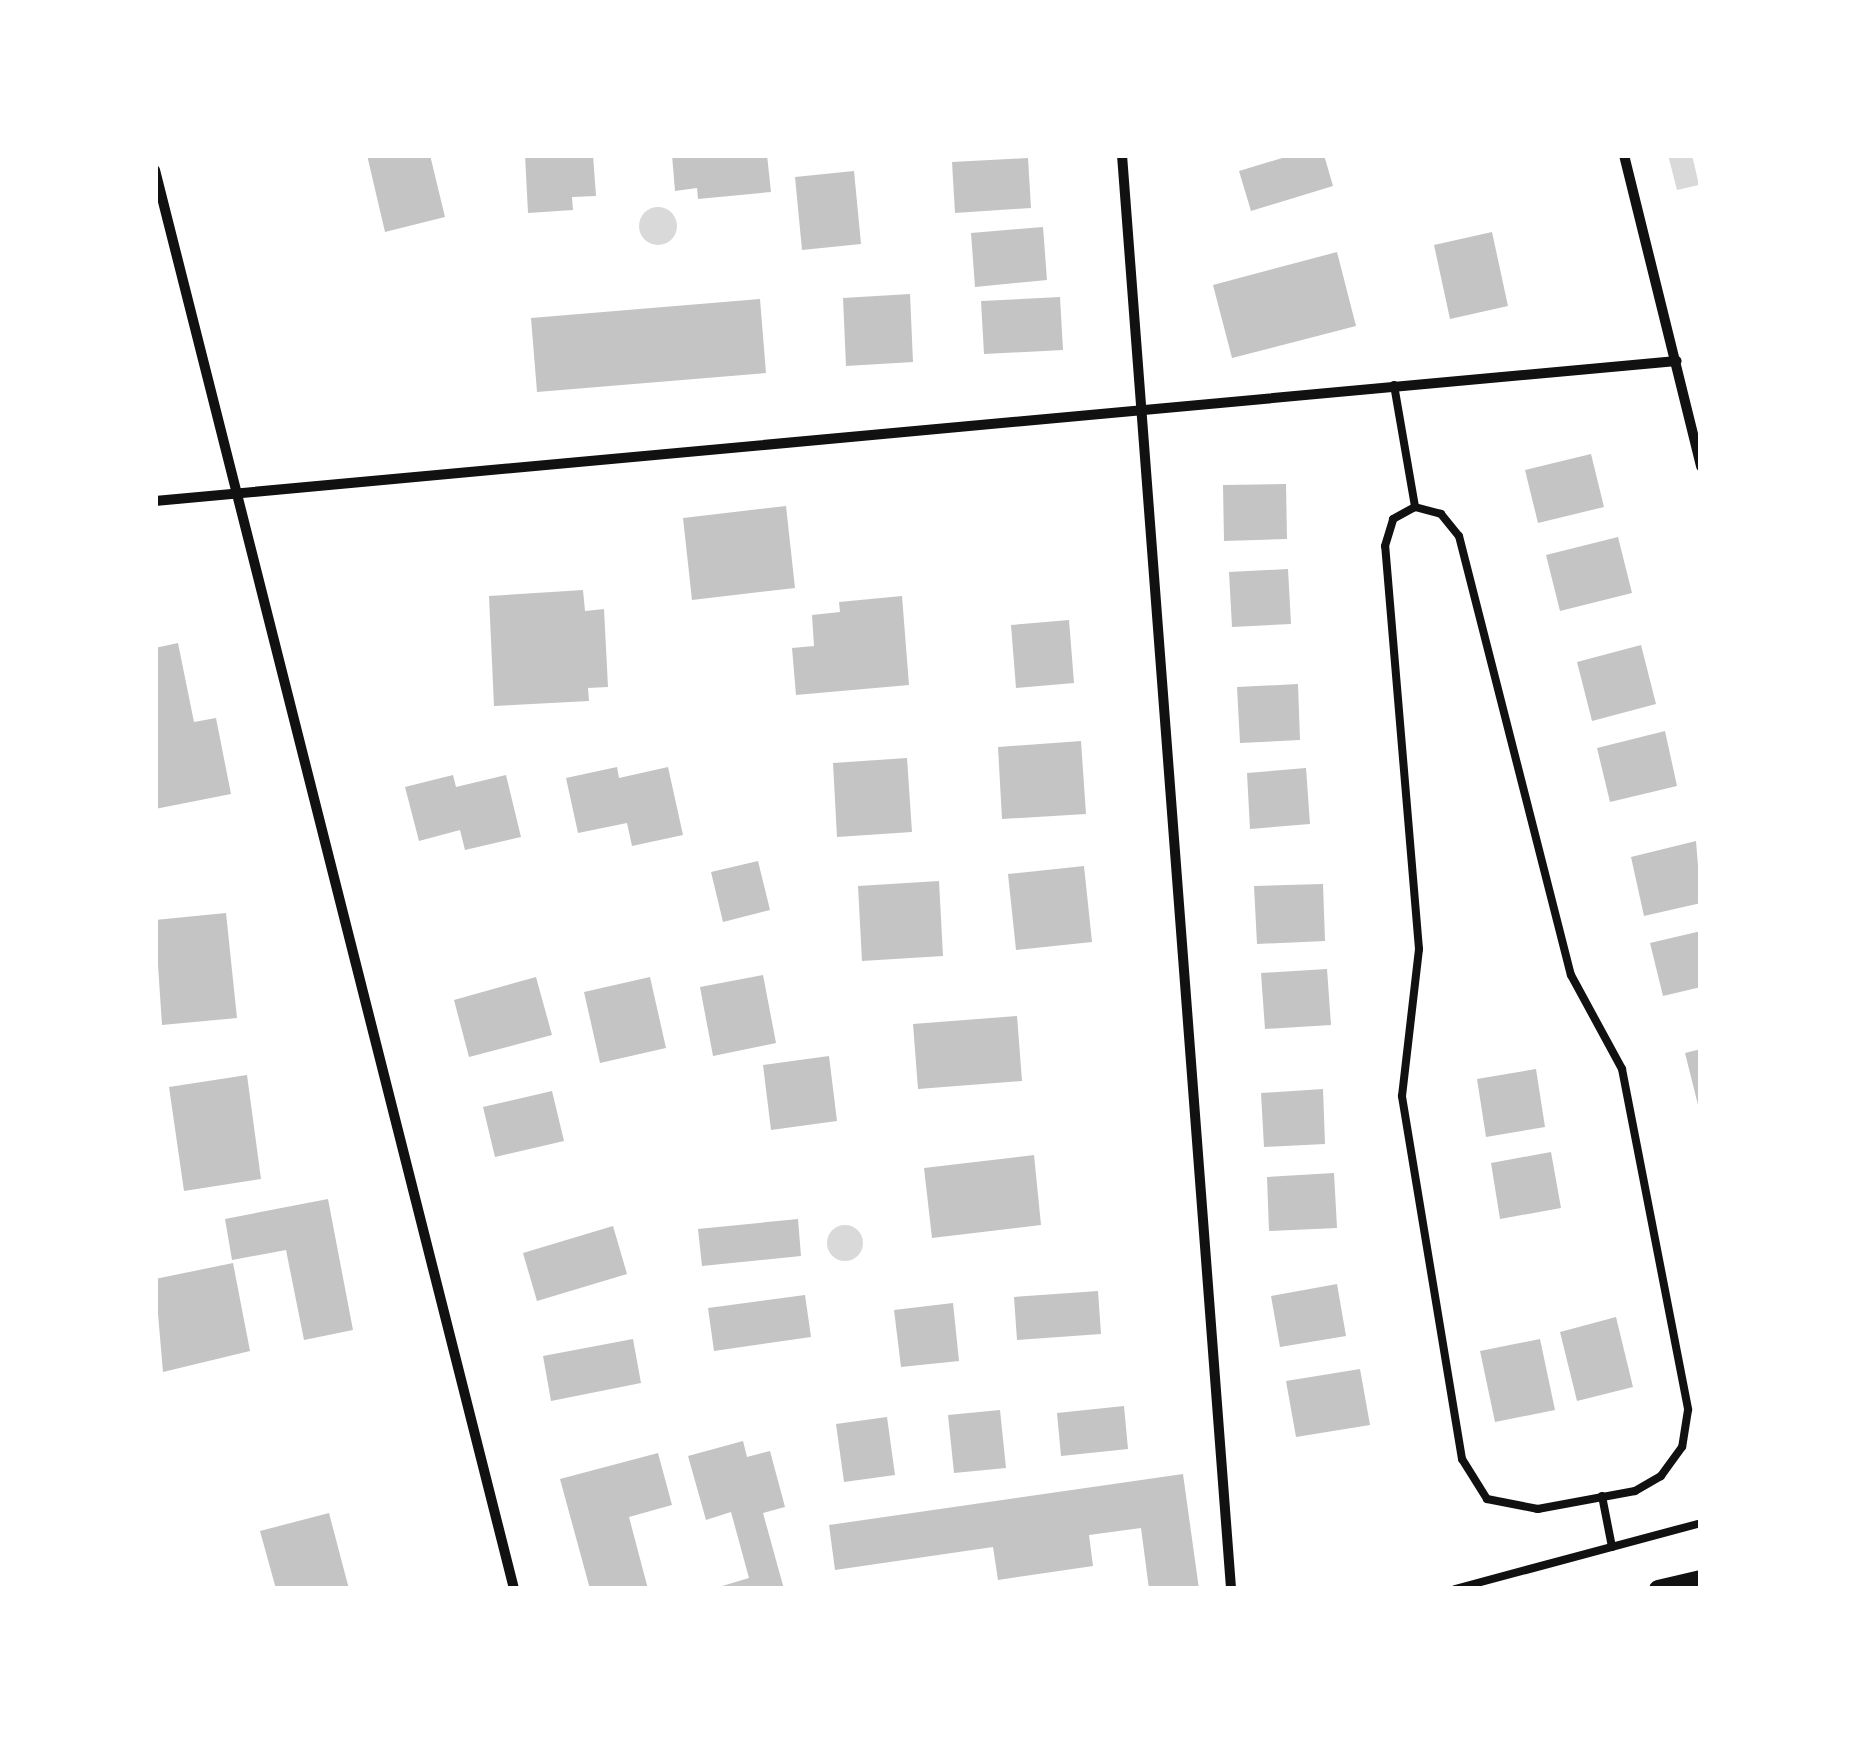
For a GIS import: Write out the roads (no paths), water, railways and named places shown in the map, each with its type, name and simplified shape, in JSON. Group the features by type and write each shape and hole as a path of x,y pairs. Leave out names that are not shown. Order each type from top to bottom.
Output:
{"street":[{"path":"1122,155 1231,1589"},
{"path":"1624,155 1701,467"},
{"path":"155,170 514,1589"},
{"path":"155,501 1144,406 1677,360"},
{"path":"1658,1589 1701,1579"}],"lane":[{"path":"1394,385 1415,507"},
{"path":"1415,507 1442,514 1459,536 1571,975 1622,1068 1688,1410 1674,1463 1645,1486 1602,1496 1504,1506 1476,1488 1462,1459 1400,1082 1419,949 1385,546 1392,519 1415,507"},
{"path":"1602,1496 1612,1547"},
{"path":"1455,1589 1701,1523"}]}
